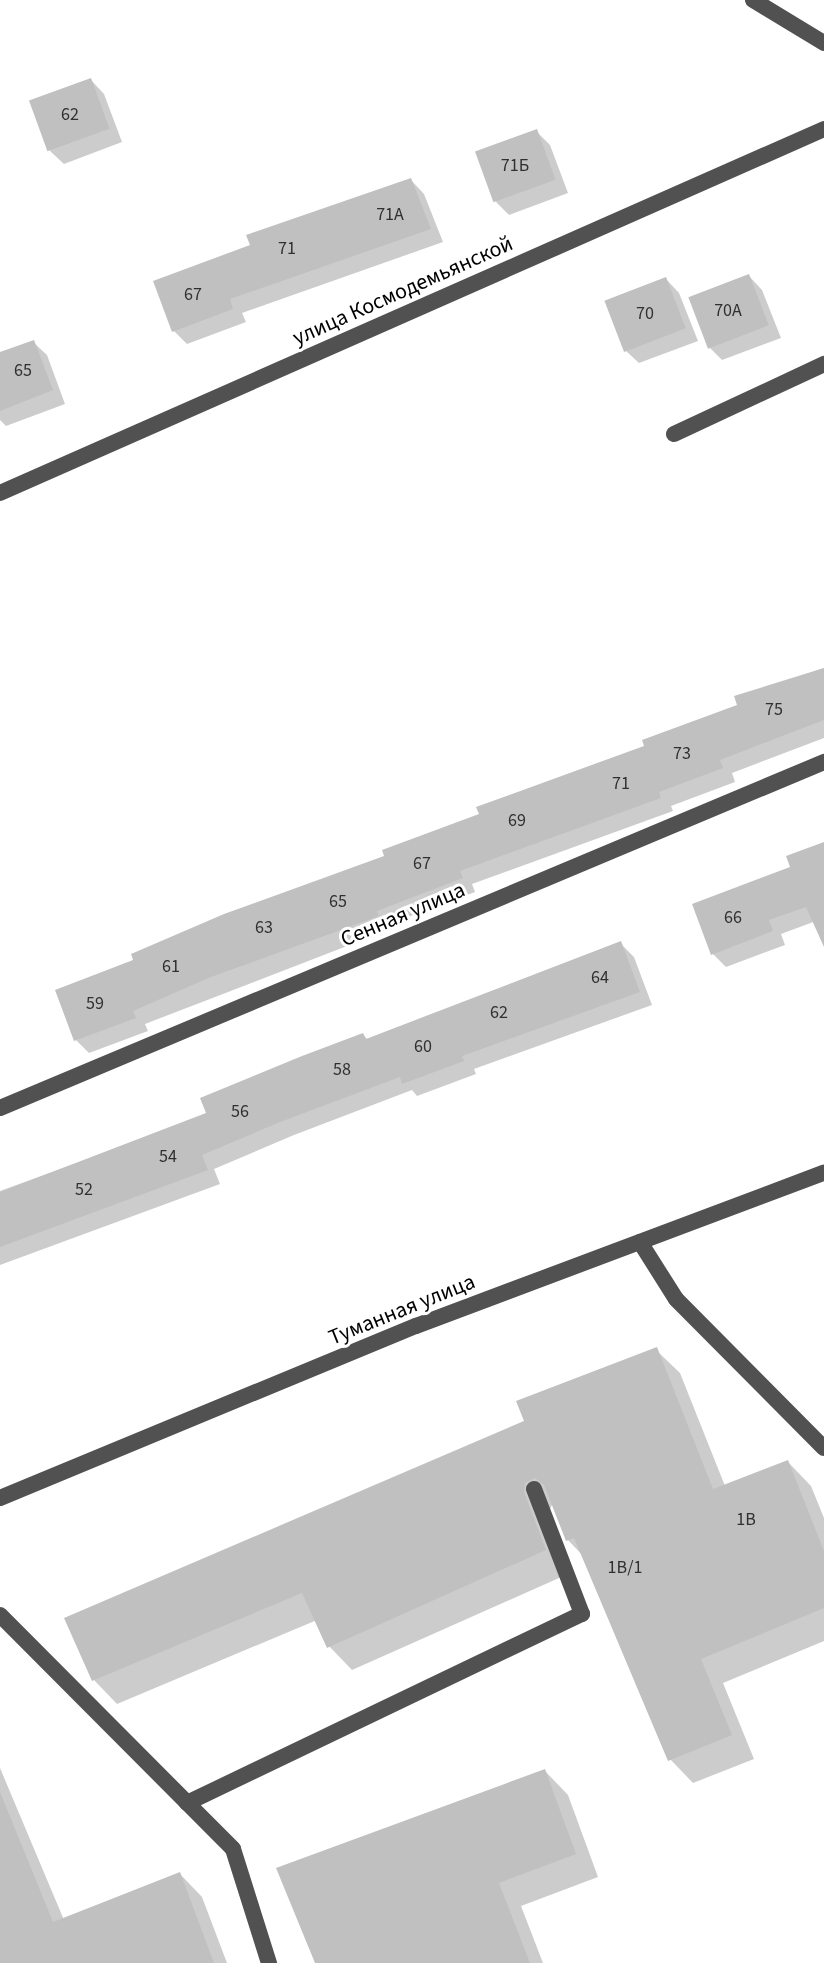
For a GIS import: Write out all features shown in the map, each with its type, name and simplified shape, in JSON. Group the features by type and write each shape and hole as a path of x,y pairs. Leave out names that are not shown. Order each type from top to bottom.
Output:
{"street":[{"path":"753,0 824,43"},
{"name":"улица Космодемьянской","path":"0,493 824,129"},
{"path":"674,434 824,364"},
{"name":"Сенная улица","path":"0,1108 824,762"},
{"name":"Туманная улица","path":"0,1498 416,1326 824,1173"},
{"path":"640,1242 676,1299 824,1448"},
{"path":"187,1803 582,1614 534,1489"},
{"path":"0,1615 233,1849 269,1963"}],"building":[{"path":"91,78 109,129 47,151 29,101"},
{"path":"537,129 555,180 493,202 475,152"},
{"path":"411,178 431,229 230,299 233,309 172,332 153,281 250,245 246,235"},
{"path":"749,274 769,325 708,349 688,297"},
{"path":"666,277 686,328 624,352 604,301"},
{"path":"34,340 53,390 0,411 0,352"},
{"path":"824,668 824,720 720,760 723,768 659,792 661,798 460,871 463,878 377,911 379,916 211,977 133,1011 136,1018 74,1041 55,990 133,960 131,954 224,914 384,856 382,850 479,814 476,807 644,746 642,740 737,705 734,696"},
{"path":"824,842 824,947 806,907 769,920 773,931 711,955 692,904 790,867 786,856"},
{"path":"621,941 640,992 462,1056 464,1061 402,1084 400,1077 280,1122 202,1155 208,1170 0,1247 0,1192 206,1113 200,1098 302,1056 363,1033 366,1039"},
{"path":"657,1347 713,1489 788,1460 824,1551 824,1608 701,1659 732,1735 668,1761 574,1538 566,1541 544,1485 535,1478 525,1483 524,1492 546,1550 327,1648 302,1593 92,1681 64,1618 524,1421 516,1401"},
{"path":"545,1769 576,1854 499,1883 530,1963 315,1963 276,1868"},
{"path":"0,1792 53,1922 180,1872 214,1963 0,1963"}]}
